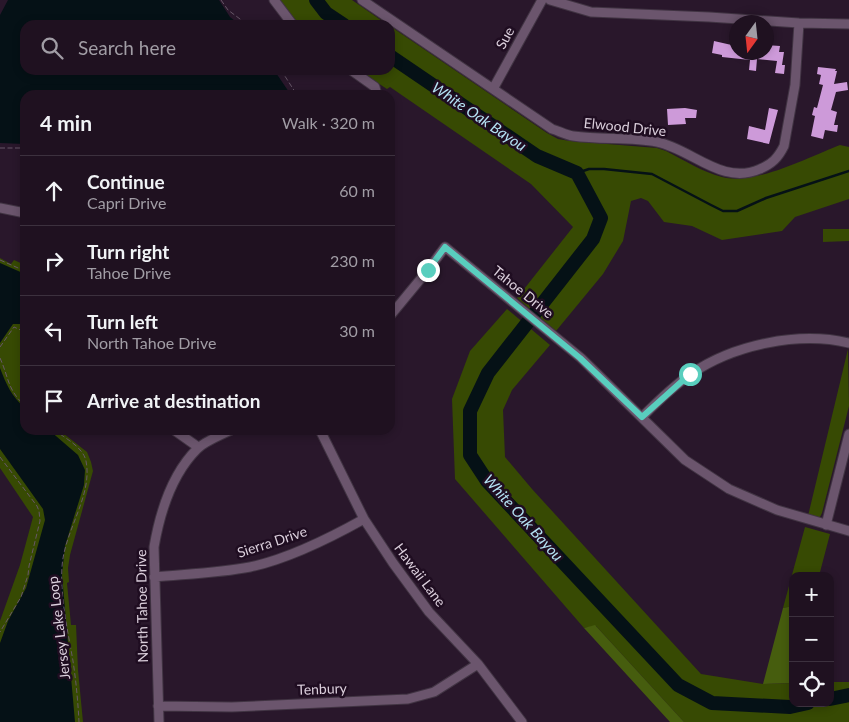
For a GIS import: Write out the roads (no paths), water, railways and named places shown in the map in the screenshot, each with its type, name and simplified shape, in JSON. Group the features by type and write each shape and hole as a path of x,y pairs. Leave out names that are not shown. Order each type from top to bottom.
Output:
{"street":[{"path":"274,0 289,20"},
{"name":"Elwood Drive","path":"362,0 391,20"},
{"name":"Sue","path":"493,89 542,0"},
{"path":"550,0 591,12 849,24"},
{"name":"Elwood Drive","path":"395,22 552,129 571,136 656,142 671,146 715,169 741,174 758,170 772,163 780,155 784,146 795,85 799,23"},
{"path":"358,75 375,86 376,90"},
{"path":"0,208 20,212"},
{"name":"Tahoe Drive","path":"395,310 445,247 580,358 685,460 728,489 777,510 826,526 849,531"},
{"path":"642,417 690,374 723,356 767,343 809,339 849,343"},
{"path":"826,526 849,434"},
{"path":"181,435 198,448"},
{"name":"North Tahoe Drive","path":"158,722 154,547 158,520 170,487 198,448 222,435"},
{"name":"Hawaii Lane","path":"322,435 364,519 393,563 429,612 478,664 522,722"},
{"name":"Sierra Drive","path":"154,577 251,567 299,551 364,519"},
{"name":"Tenbury","path":"158,706 232,707 408,699 434,692 478,664"}],"waterway":[{"name":"White Oak Bayou","path":"316,0 326,13 336,20"},
{"name":"White Oak Bayou","path":"395,59 537,156 577,173 601,218 593,239 488,373 470,411 470,455 487,481 678,685 712,703 789,707"},
{"path":"577,173 589,169 604,169 652,174 723,211 737,211 766,198 849,171"},
{"name":"White Oak Bayou","path":"834,698 849,695"}]}
